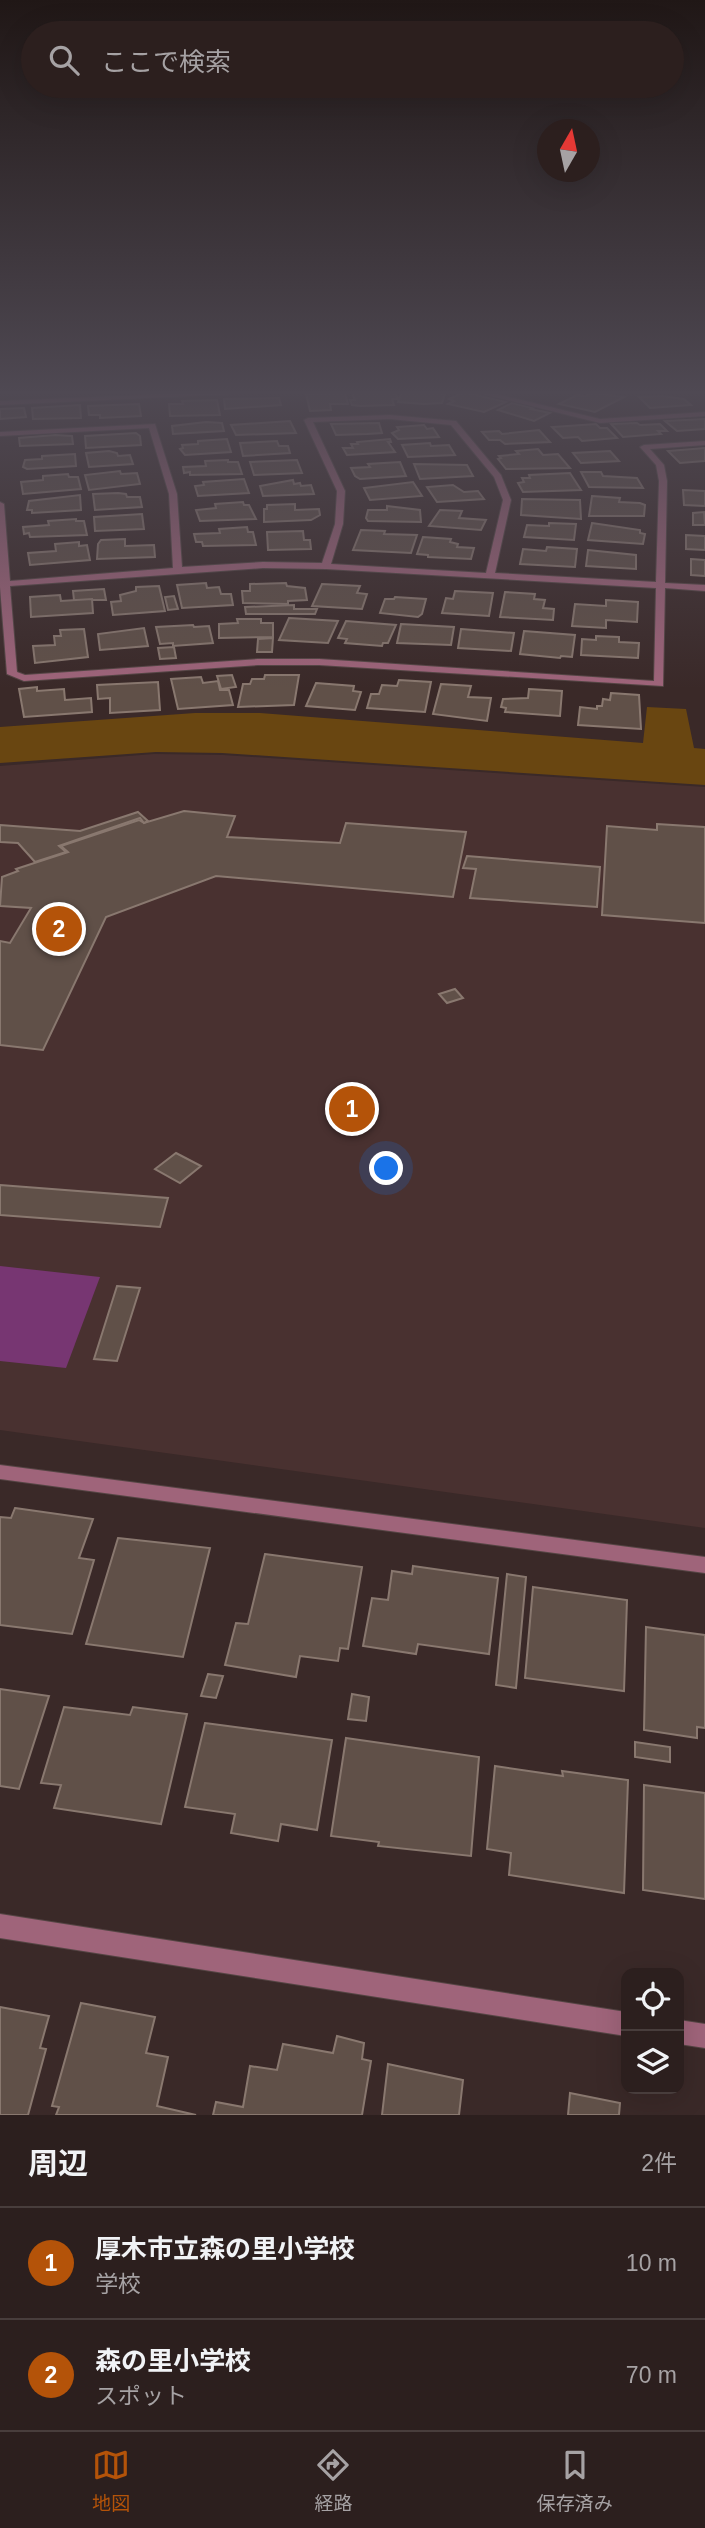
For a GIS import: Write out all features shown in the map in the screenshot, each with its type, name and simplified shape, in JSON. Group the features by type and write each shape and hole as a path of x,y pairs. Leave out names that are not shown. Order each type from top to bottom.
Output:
{"street":[{"path":"172,492 178,570"},
{"path":"326,566 340,524 341,492"},
{"path":"491,576 507,500 504,492"},
{"path":"0,505 2,584 12,674 24,678 258,662 319,662 659,684 663,492"},
{"path":"2,584 263,565 326,566 705,588"},
{"path":"0,1472 705,1565"},
{"path":"0,1926 621,2023"},
{"path":"684,2033 705,2036"}],"shaded area":[{"path":"647,707 686,709 694,748 705,749 705,785 222,753 156,752 0,763 0,727 195,713 260,713 643,743"},
{"path":"154,754 223,755 705,787 705,1528 0,1430 0,766"},
{"path":"0,1266 100,1277 66,1368 0,1361"}],"building":[{"path":"23,492 50,492 23,494"},
{"path":"197,492 249,493 198,496"},
{"path":"262,492 313,492 314,494 263,496"},
{"path":"366,492 419,492 422,496 370,500"},
{"path":"430,492 479,492 484,499 437,502"},
{"path":"683,492 705,492 705,506 684,505"},
{"path":"93,494 126,494 127,497 140,497 142,507 95,510"},
{"path":"80,495 81,510 32,513 32,510 27,510 29,501"},
{"path":"592,496 640,503 645,505 644,516 589,516"},
{"path":"522,499 580,500 581,519 521,515"},
{"path":"243,502 244,505 249,505 256,519 200,521 196,510 216,508 215,504"},
{"path":"295,504 295,510 319,509 320,515 311,520 264,522 264,509 267,509 267,505"},
{"path":"387,506 420,510 421,522 368,521 368,510 387,510"},
{"path":"440,510 462,511 459,518 486,520 481,530 429,526"},
{"path":"704,512 705,525 693,525 693,513"},
{"path":"142,514 144,529 95,531 94,517"},
{"path":"48,521 84,521 87,535 30,537 29,533 24,534 23,527 49,525"},
{"path":"549,523 576,524 574,540 524,537 527,525 549,526"},
{"path":"592,523 640,530 640,533 645,534 643,544 588,540"},
{"path":"247,527 248,532 253,532 256,545 203,546 202,542 196,542 194,534 220,533 219,529"},
{"path":"361,530 417,535 411,553 353,550"},
{"path":"303,531 304,540 310,540 311,549 268,550 267,532"},
{"path":"686,535 705,536 705,550 686,549"},
{"path":"423,537 451,539 450,542 458,544 457,547 474,548 471,559 417,554"},
{"path":"125,539 125,546 154,545 155,557 97,559 98,544 101,540"},
{"path":"79,542 79,546 87,545 90,560 30,565 28,553 56,551 55,544"},
{"path":"547,547 577,549 575,567 520,564 523,549 546,551"},
{"path":"588,550 636,555 636,569 586,566"},
{"path":"691,559 705,560 705,576 691,575"},
{"path":"206,583 207,588 219,587 221,594 231,594 233,605 182,608 177,585"},
{"path":"286,583 287,586 305,588 307,600 288,601 288,604 243,603 242,591 250,591 250,584"},
{"path":"322,584 360,586 357,593 367,594 362,609 312,606"},
{"path":"159,586 165,611 113,615 111,602 121,601 120,595 136,591 136,587"},
{"path":"104,589 106,600 74,600 73,591"},
{"path":"455,591 493,593 489,616 442,613 446,598 453,599"},
{"path":"505,592 535,594 534,599 545,600 543,608 554,609 553,620 500,617"},
{"path":"60,595 61,601 92,599 93,613 31,617 30,597"},
{"path":"174,596 178,609 168,610 165,597"},
{"path":"385,599 426,599 422,614 418,617 380,613"},
{"path":"606,600 638,602 637,622 606,620 606,628 572,626 575,604 606,606"},
{"path":"294,605 294,609 317,609 315,614 246,614 245,607"},
{"path":"289,618 338,621 328,643 279,640"},
{"path":"237,619 261,619 261,623 273,623 273,637 219,638 219,624 238,623"},
{"path":"346,621 396,625 388,643 383,643 382,646 345,643 347,639 338,638"},
{"path":"401,624 454,627 451,645 397,643"},
{"path":"209,626 213,643 173,646 173,643 160,644 156,627"},
{"path":"144,628 148,646 100,650 98,634"},
{"path":"84,629 88,657 35,663 33,646 55,645 54,636 61,636 60,630"},
{"path":"461,629 514,633 511,651 458,648"},
{"path":"524,631 575,635 572,657 520,654"},
{"path":"596,636 619,637 619,642 639,643 638,658 581,655 582,639 596,640"},
{"path":"273,638 272,652 257,652 258,639"},
{"path":"174,647 176,658 160,659 158,648"},
{"path":"232,675 236,687 221,689 217,676"},
{"path":"265,675 299,675 294,705 238,707 243,684 250,684 252,679 264,679"},
{"path":"201,677 203,683 218,681 220,690 229,690 233,705 178,709 171,679"},
{"path":"399,680 431,682 425,712 367,708 371,694 379,694 382,685 397,686"},
{"path":"158,682 160,710 110,713 110,698 98,699 97,685"},
{"path":"316,683 354,686 353,691 361,692 355,710 306,706"},
{"path":"441,684 471,686 468,697 491,698 487,721 433,714"},
{"path":"37,687 37,691 64,689 65,700 91,698 92,712 24,717 19,689"},
{"path":"529,689 562,691 560,716 505,712 506,708 501,707 503,699 528,698"},
{"path":"611,693 639,695 641,729 578,725 580,707 597,709 597,706 602,706 603,699 610,700"},
{"path":"184,811 235,816 227,837 340,843 346,823 466,832 453,897 216,876 106,917 43,1050 0,1045 0,941 10,943 31,908 0,906 2,877 18,871 16,869 68,852 61,846 139,820 144,823"},
{"path":"138,812 148,821 144,823 140,818 59,846 66,852 35,862 18,843 0,842 0,825 80,831"},
{"path":"657,824 705,827 705,923 602,915 607,826 657,830"},
{"path":"467,856 600,867 597,907 470,898 476,869 463,868"},
{"path":"455,989 463,998 447,1003 439,994"},
{"path":"176,1153 201,1166 180,1183 155,1169"},
{"path":"0,1185 168,1198 160,1227 0,1215"},
{"path":"117,1286 140,1288 117,1361 94,1359"},
{"path":"15,1508 93,1519 79,1558 94,1560 72,1634 0,1625 0,1517 11,1518"},
{"path":"118,1538 210,1548 183,1657 86,1644"},
{"path":"265,1554 362,1567 348,1649 340,1648 338,1661 300,1656 296,1677 225,1665 236,1623 248,1624"},
{"path":"413,1566 498,1578 489,1654 418,1644 416,1654 363,1646 372,1598 388,1600 392,1571 412,1574"},
{"path":"507,1574 526,1577 516,1688 496,1685"},
{"path":"533,1587 627,1600 624,1691 525,1678"},
{"path":"646,1627 705,1635 705,1728 697,1727 697,1738 644,1730"},
{"path":"208,1674 223,1676 216,1698 201,1696"},
{"path":"0,1689 49,1696 19,1789 0,1786"},
{"path":"352,1694 369,1697 366,1721 348,1719"},
{"path":"64,1707 130,1715 133,1707 187,1714 161,1824 54,1808 61,1785 41,1783"},
{"path":"205,1723 332,1740 317,1830 281,1824 278,1841 231,1833 235,1814 185,1807"},
{"path":"346,1738 479,1757 471,1856 378,1846 379,1842 331,1836"},
{"path":"635,1742 670,1747 670,1762 635,1757"},
{"path":"495,1766 563,1776 562,1771 628,1780 624,1893 509,1875 511,1853 487,1849"},
{"path":"644,1785 705,1793 705,1899 643,1890"},
{"path":"81,2003 155,2017 146,2053 168,2057 157,2106 196,2115 56,2115 59,2107 52,2106"},
{"path":"0,2007 49,2016 40,2048 46,2049 28,2115 0,2115"},
{"path":"337,2036 364,2043 362,2059 371,2061 362,2115 213,2115 216,2102 243,2107 250,2066 277,2070 283,2044 333,2053"},
{"path":"388,2064 463,2080 459,2115 382,2115"},
{"path":"570,2093 620,2103 619,2115 568,2115"}],"place":[{"name":"森の里小学校","path":"59,929"},
{"name":"厚木市立森の里小学校","path":"352,1109"}]}
